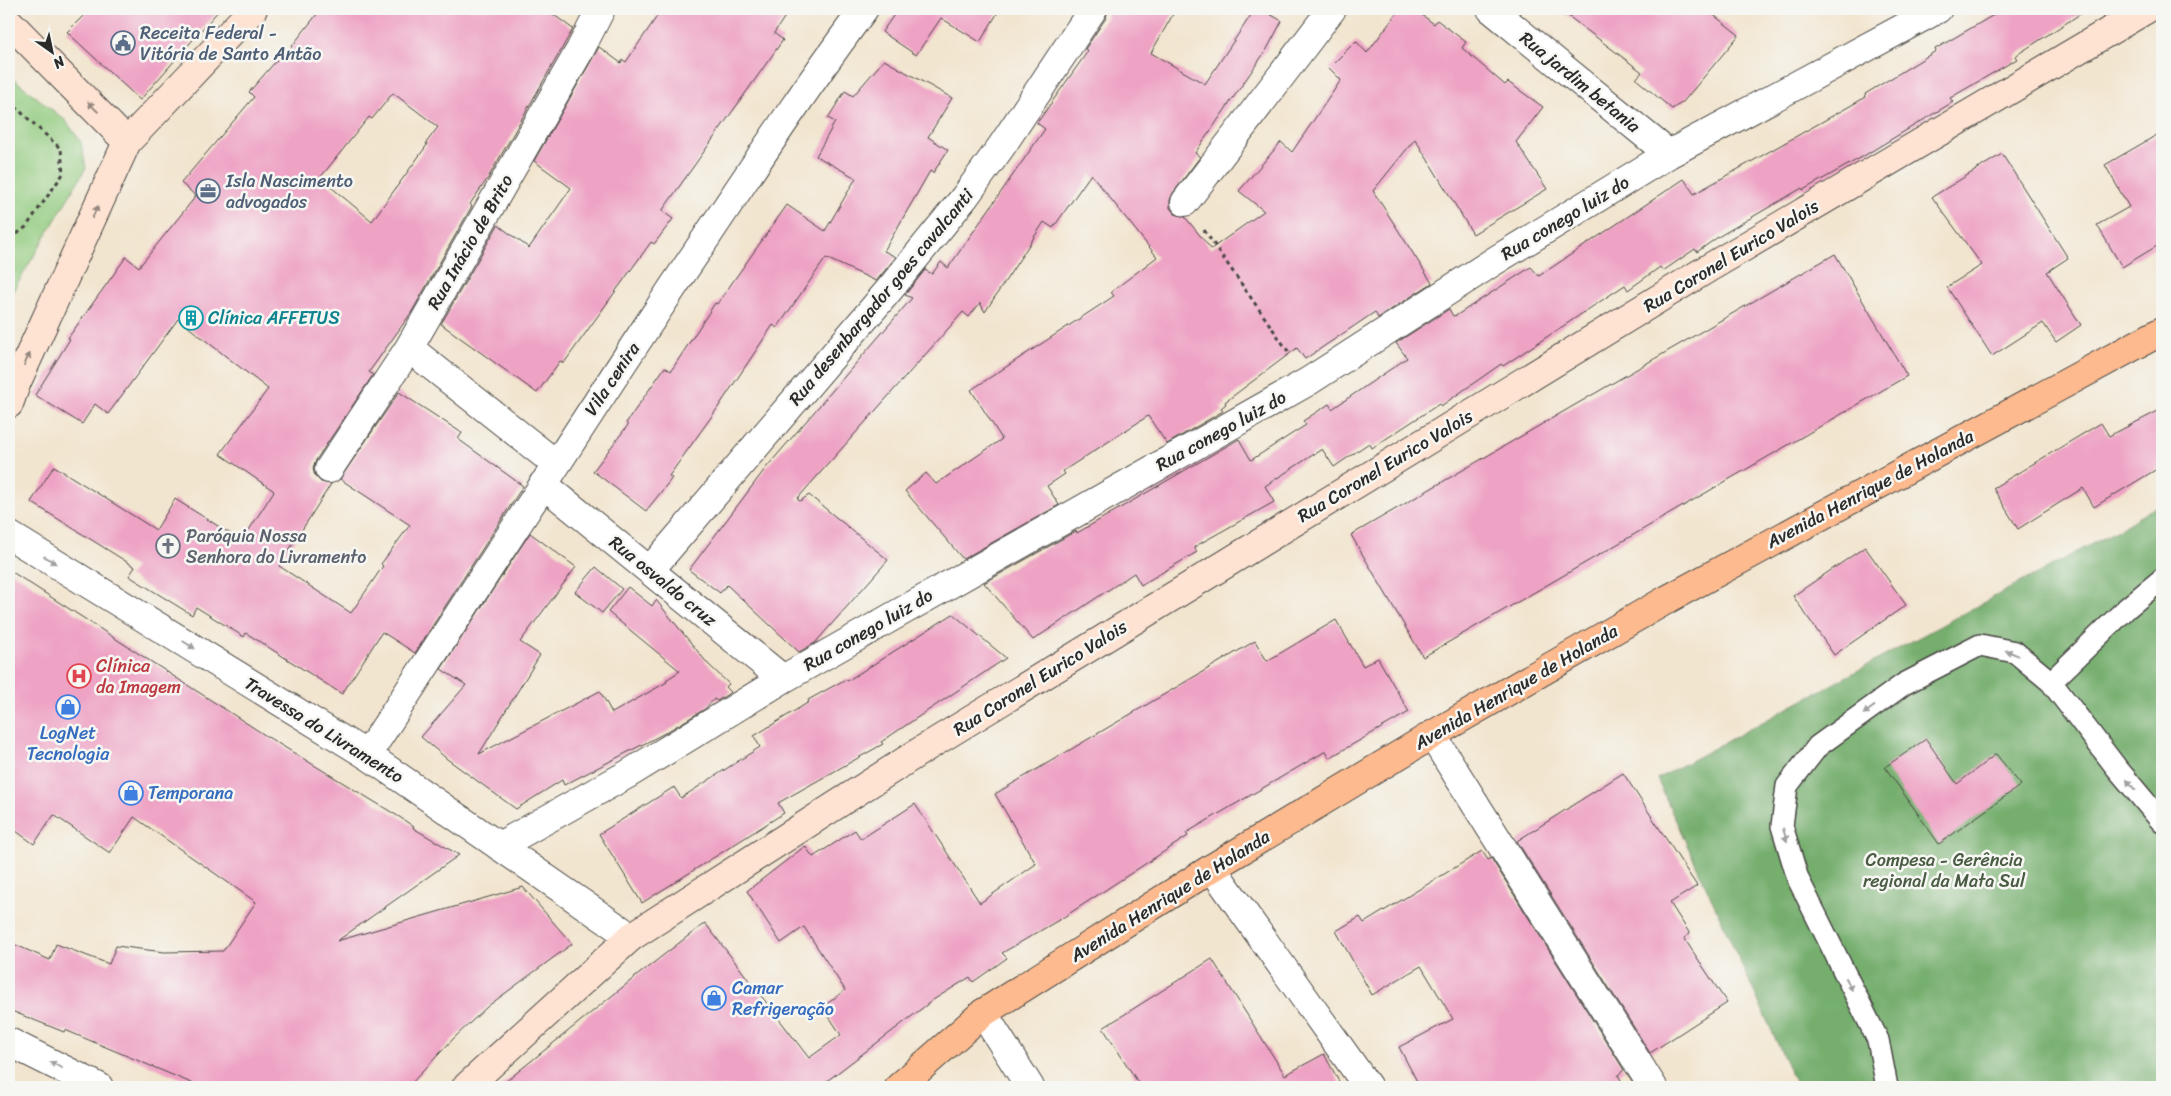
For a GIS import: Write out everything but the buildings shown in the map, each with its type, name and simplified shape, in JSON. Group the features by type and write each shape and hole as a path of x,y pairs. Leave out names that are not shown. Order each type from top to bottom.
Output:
{"main road":[{"path":"9,404 17,382 127,142 253,9"},
{"name":"Rua Coronel Eurico Valois","path":"466,1087 631,937 922,750 1708,269 2147,9"},
{"path":"9,22 127,142"},
{"name":"Avenida Henrique de Holanda","path":"899,1087 983,1013 1212,868 1432,735 1668,599 2162,331"}],"street":[{"name":"Rua Inácio de Brito","path":"329,469 409,348 580,50 601,9"},
{"name":"Vila cenira","path":"367,755 550,474 817,72 864,9"},
{"name":"Rua desenbargador goes cavalcanti","path":"650,570 889,290 964,198 1002,147 1093,9"},
{"path":"1185,202 1332,9"},
{"name":"Rua jardim betania","path":"1491,9 1669,154"},
{"name":"Rua conego luiz do","path":"499,846 628,774 783,679 1310,381 1496,260 1669,154 1938,9"},
{"name":"Rua osvaldo cruz","path":"409,348 550,474 650,570 783,679"},
{"name":"Travessa do Livramento","path":"9,535 367,755 631,937"},
{"path":"1432,735 1653,1087"},
{"path":"1212,868 1368,1087"},
{"path":"983,1013 1030,1087"},
{"path":"9,1042 99,1087"}],"lane":[{"path":"2051,682 2127,608 2162,579"},
{"path":"1887,1087 1878,1040 1798,879 1782,826 1787,786 1818,746 1904,684 1980,645 2015,652 2051,682 2116,767 2162,822"}],"path":[{"path":"9,101 60,148 63,174 26,226 9,240"},
{"path":"1185,202 1310,381"}],"green space":[{"path":"9,75 66,121 81,142 86,168 9,298"},
{"name":"Compesa - Gerência regional da Mata Sul","path":"2162,503 2162,1087 1792,1087 1796,1084 1657,779 2114,532"}],"place":[{"name":"Receita Federal - Vitória de Santo Antão","path":"123,43"},
{"name":"Isla Nascimento advogados","path":"208,191"},
{"name":"Clínica AFFETUS","path":"191,318"},
{"name":"Paróquia Nossa Senhora do Livramento","path":"168,546"},
{"name":"Clínica da Imagem","path":"79,676"},
{"name":"LogNet Tecnologia","path":"68,707"},
{"name":"Temporana","path":"131,793"},
{"name":"Camar Refrigeração","path":"714,998"}]}
